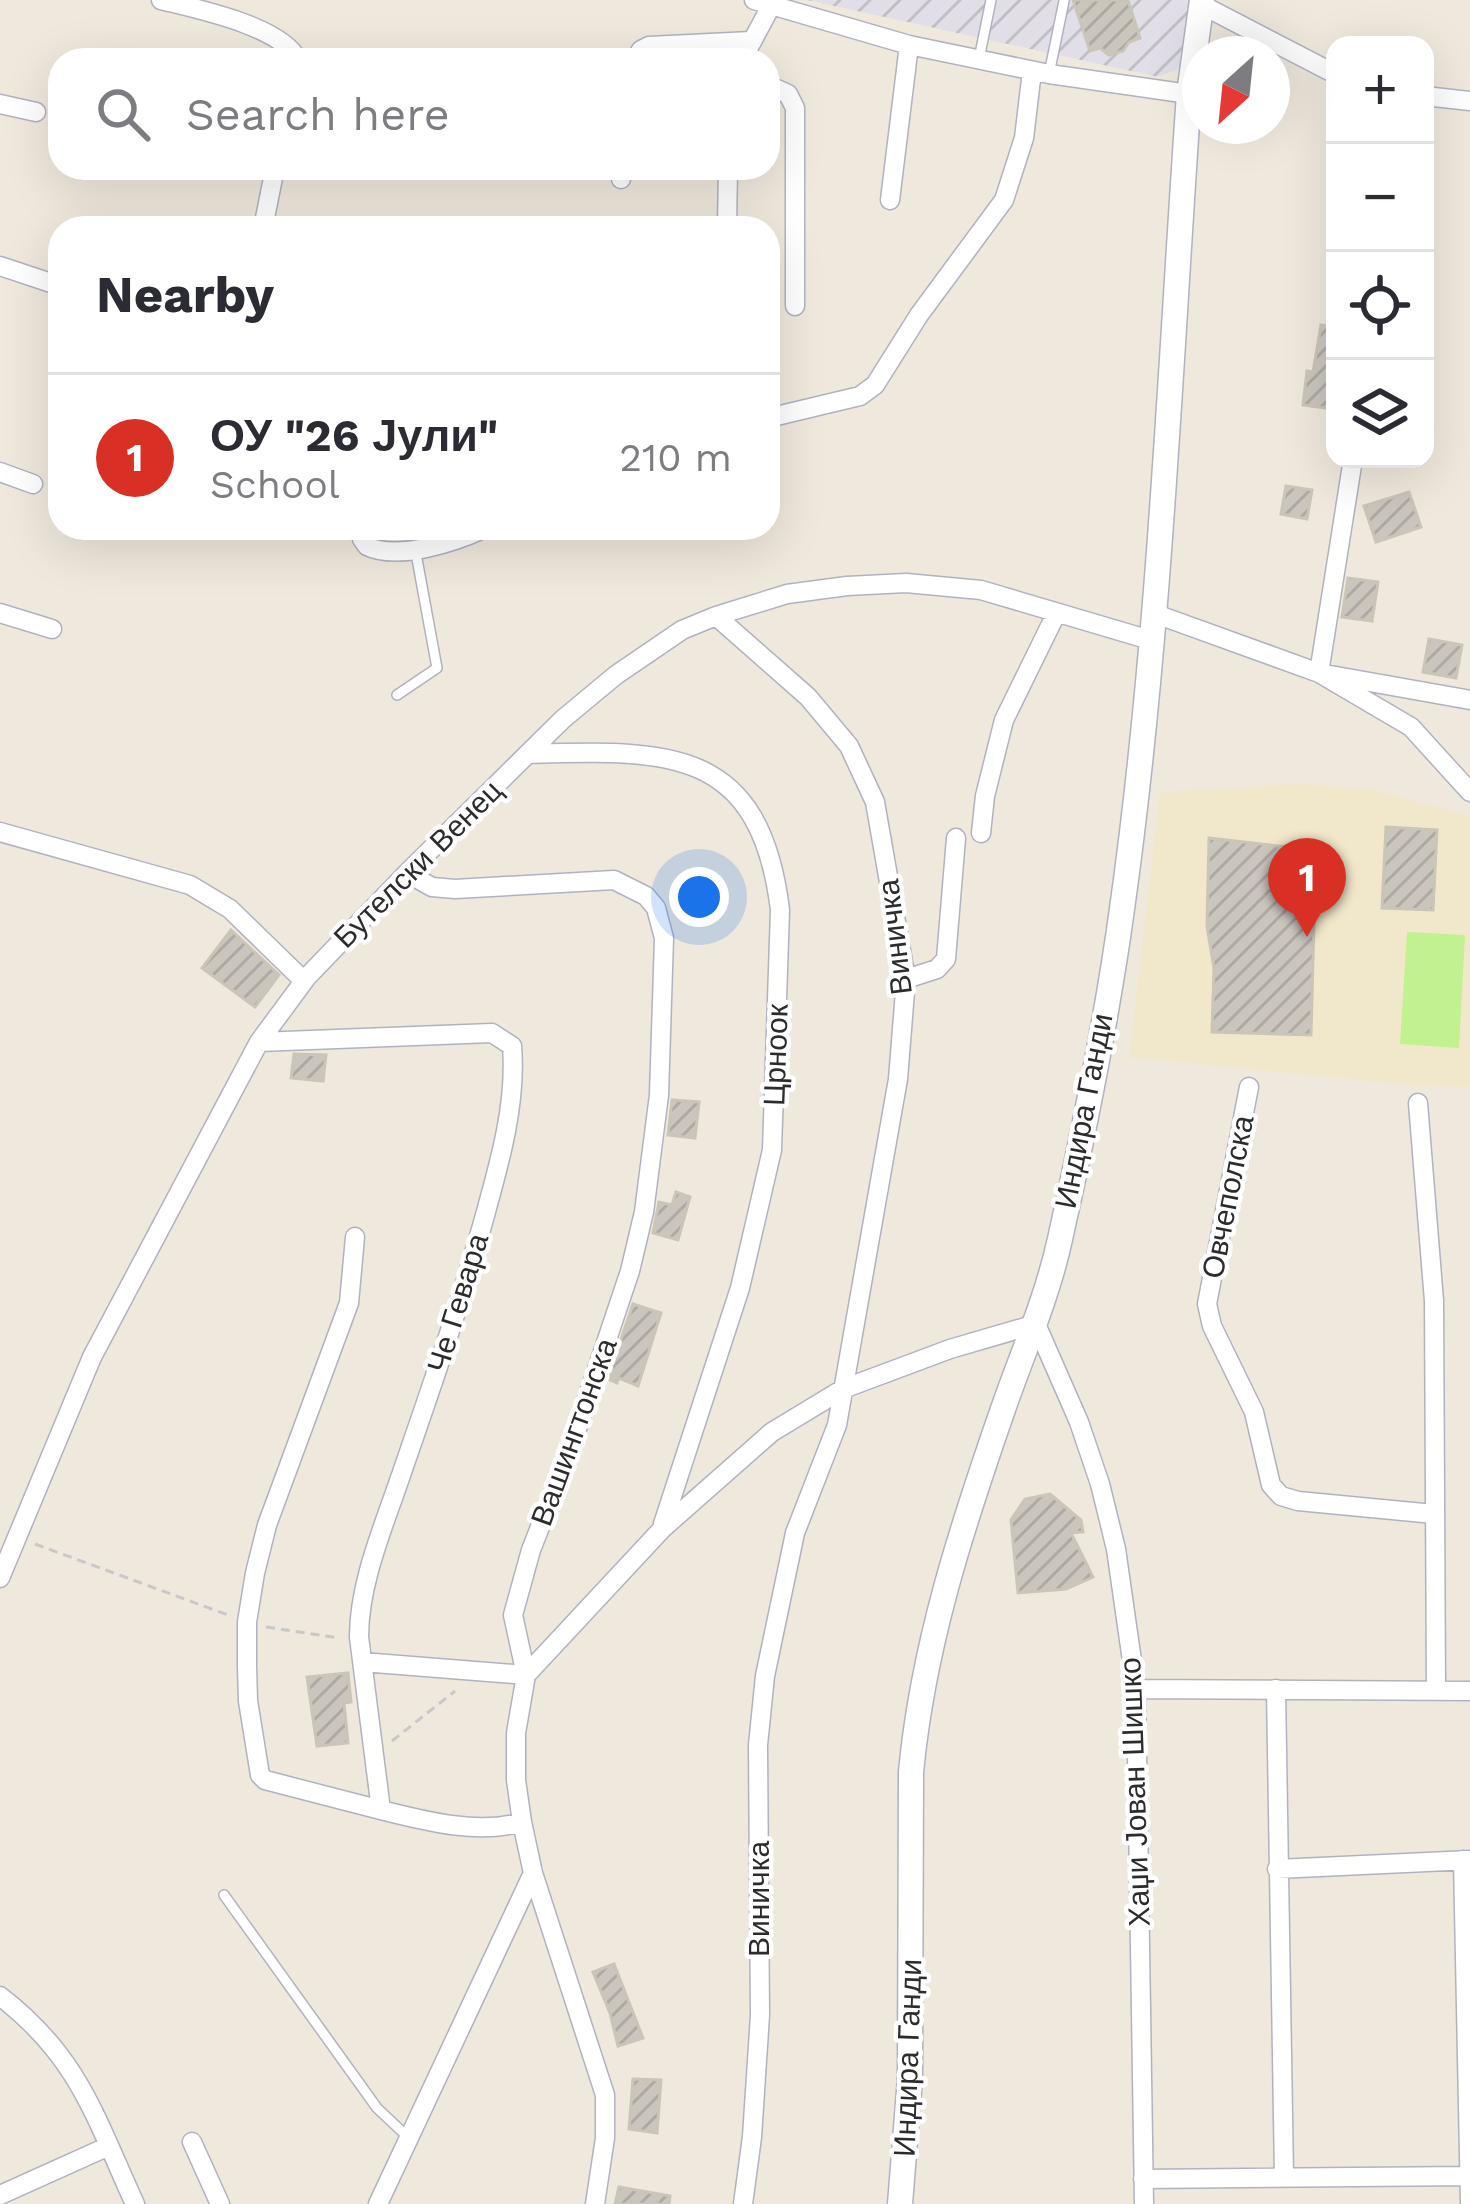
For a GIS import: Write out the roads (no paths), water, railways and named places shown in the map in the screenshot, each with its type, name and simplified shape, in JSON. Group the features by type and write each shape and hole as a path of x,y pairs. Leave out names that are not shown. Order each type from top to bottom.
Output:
{"street":[{"path":"161,0 218,14 291,48"},
{"path":"1202,2 1326,69"},
{"name":"Индира Ганди","path":"1197,36 1202,2"},
{"path":"747,48 762,4 909,45 1041,72 1182,93"},
{"path":"645,48 751,40"},
{"path":"890,200 909,45"},
{"path":"780,415 860,396 875,386 919,315 1004,200 1041,72"},
{"path":"780,90 788,94 795,108 795,306"},
{"path":"1434,97 1470,101"},
{"path":"0,104 36,112"},
{"name":"Индира Ганди","path":"900,2204 910,2078 911,1772 923,1676 952,1559 1036,1324 1059,1243 1122,912 1153,613 1186,144"},
{"path":"265,216 273,180"},
{"path":"727,216 728,180"},
{"path":"0,266 48,282"},
{"path":"1319,673 1352,468"},
{"path":"0,472 33,484"},
{"path":"364,540 376,551 443,540"},
{"name":"Бутелски Венец","path":"0,1578 92,1357 259,1042 304,981 407,873 563,719 616,675 682,631 716,616 787,595 848,586 906,584 981,590 1150,640"},
{"path":"0,613 52,628"},
{"path":"1153,613 1319,673 1470,700"},
{"path":"981,833 1004,720 1056,614"},
{"name":"Виничка","path":"716,616 808,697 849,746 875,802 906,980 898,1079 837,1425 795,1533 765,1676 758,1745 760,2015 743,2204"},
{"path":"1319,673 1412,727 1470,792"},
{"name":"Црноок","path":"529,754 589,752 683,759 740,797 763,833 776,878 780,910 772,1150 740,1288 662,1529"},
{"path":"0,832 211,894 304,981"},
{"path":"906,980 937,970 946,959 956,838"},
{"name":"Вашингтонска","path":"407,873 432,887 455,889 614,880 646,896 656,908 664,938 659,1095 644,1212 630,1271 517,1594 514,1633 526,1675 516,1733 522,1822 533,1873 605,2095 605,2138 595,2204"},
{"name":"Че Гевара","path":"259,1042 493,1033 512,1046 514,1076 499,1167 461,1300 376,1548 359,1621 381,1810"},
{"name":"Овчеполска","path":"1249,1087 1207,1304 1212,1326 1254,1412 1271,1485 1281,1496 1298,1501 1434,1514"},
{"path":"1418,1103 1434,1301 1436,1690"},
{"path":"355,1237 350,1303 267,1525 247,1622 248,1700 260,1775 276,1786 467,1826 522,1822"},
{"path":"362,1663 526,1675 662,1529 772,1432 843,1389 1036,1324"},
{"name":"Хаџи Јован Шишко","path":"1036,1324 1100,1484 1116,1549 1136,1689 1144,2204"},
{"path":"514,1633 549,1654"},
{"path":"1136,1689 1470,1690"},
{"path":"1276,1689 1284,2177"},
{"path":"1276,1869 1466,1860 1470,2204"},
{"path":"378,2204 533,1873"},
{"path":"0,1996 59,2050 81,2085 135,2204"},
{"path":"192,2142 220,2204"},
{"path":"0,2195 109,2146"},
{"path":"1143,2180 1469,2176"}],"lane":[{"path":"979,59 991,0"},
{"path":"1041,72 1064,2"},
{"path":"397,694 437,668 415,548"},
{"path":"224,1895 377,2108 411,2140"}],"place":[{"name":"ОУ \"26 Јули\"","path":"1307,937"}]}
